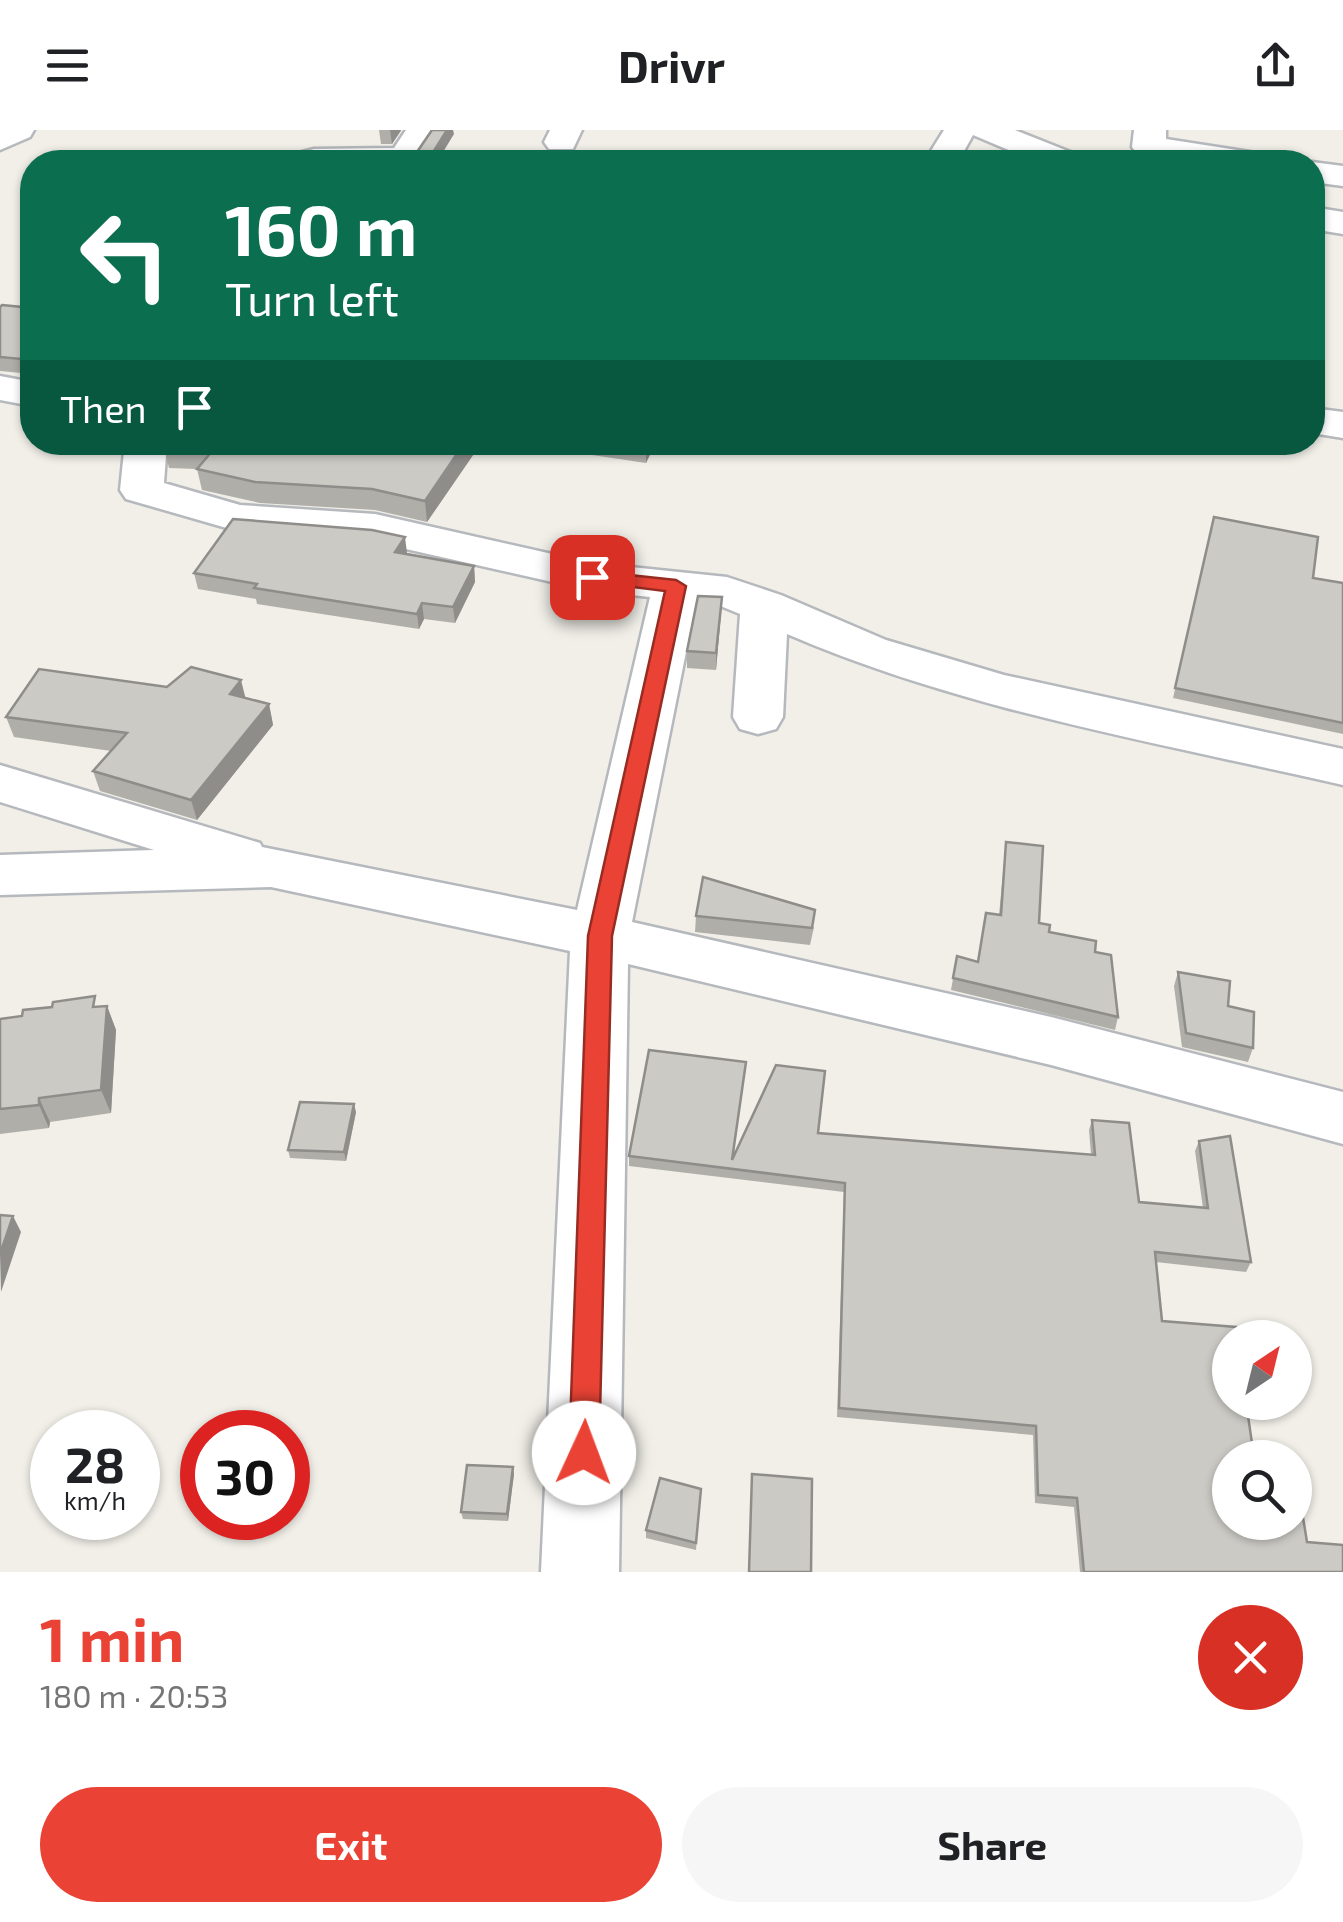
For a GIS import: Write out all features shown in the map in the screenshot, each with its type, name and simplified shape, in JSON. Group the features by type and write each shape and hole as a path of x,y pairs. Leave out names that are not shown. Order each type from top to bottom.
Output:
{"street":[{"path":"0,140 18,130"},
{"path":"986,130 1036,150"},
{"path":"1150,130 1149,148 1163,150"},
{"path":"145,455 142,490 237,518 375,528 592,577 727,591 869,651 998,690 1343,767"},
{"path":"580,1572 600,936 676,586"},
{"path":"758,717 764,605"},
{"path":"0,783 271,868 600,936 1051,1041 1343,1118"},
{"path":"0,875 271,868"}],"building":[{"path":"432,130 447,130 434,150 418,150"},
{"path":"0,307 20,307 20,359 0,357"},
{"path":"209,455 456,455 425,501 372,489 255,482 197,469"},
{"path":"1214,517 1318,537 1313,578 1343,583 1343,723 1175,688"},
{"path":"233,519 372,530 405,537 395,552 474,566 453,607 422,603 417,614 254,588 257,584 194,573"},
{"path":"698,596 722,597 716,653 687,651"},
{"path":"191,667 241,680 230,694 269,704 191,800 93,771 127,733 6,717 39,669 167,687"},
{"path":"1006,842 1043,846 1039,923 1050,925 1049,932 1096,941 1095,952 1111,955 1118,1017 953,978 957,956 978,962 986,913 1001,915"},
{"path":"703,877 815,910 812,928 696,916"},
{"path":"1178,972 1230,981 1228,1006 1254,1012 1253,1048 1186,1033"},
{"path":"95,996 93,1007 107,1006 101,1090 39,1098 39,1105 0,1109 0,1019 22,1016 23,1010 52,1007 53,1002"},
{"path":"649,1050 746,1062 732,1160 776,1065 825,1071 818,1133 1095,1155 1092,1120 1129,1123 1139,1202 1208,1208 1199,1141 1230,1136 1251,1262 1155,1252 1162,1321 1212,1325 1212,1420 1249,1420 1252,1440 1212,1440 1212,1540 1307,1540 1343,1545 1343,1572 1084,1572 1077,1498 1038,1495 1036,1426 839,1408 845,1183 629,1156"},
{"path":"300,1102 354,1104 344,1152 288,1150"},
{"path":"0,1215 13,1216 0,1254"},
{"path":"467,1465 513,1467 507,1514 461,1512"},
{"path":"752,1474 812,1479 811,1572 749,1572"},
{"path":"660,1478 701,1489 696,1543 646,1530"}],"route":[{"path":"584,1453 600,936 676,586 592,577"}]}
